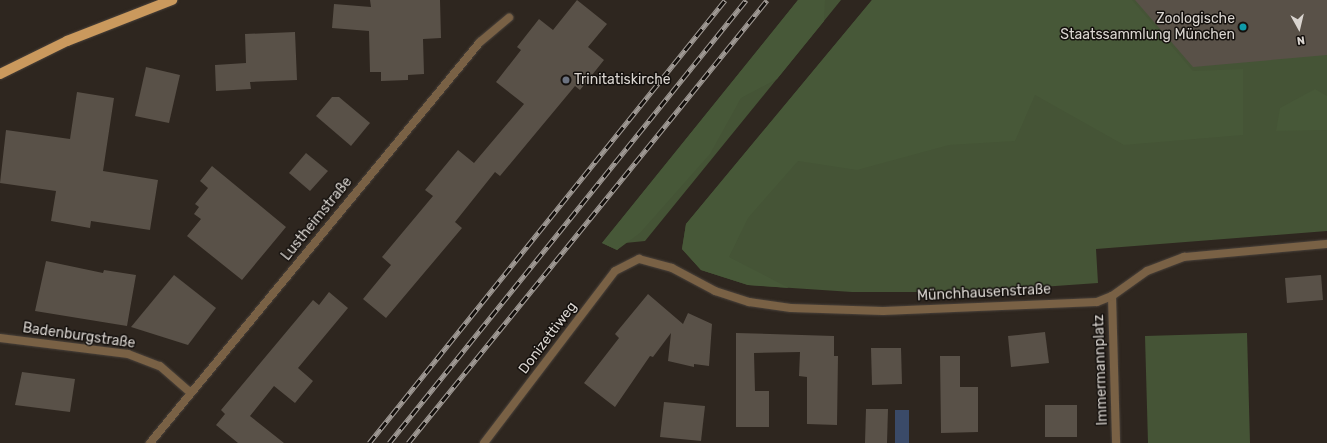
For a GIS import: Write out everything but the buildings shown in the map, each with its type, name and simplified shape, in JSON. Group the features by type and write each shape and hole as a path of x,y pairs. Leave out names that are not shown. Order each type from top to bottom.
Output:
{"main road":[{"path":"0,74 67,41 172,0"}],"street":[{"name":"Lustheimstraße","path":"150,443 480,42 509,18"},
{"name":"Münchhausenstraße","path":"639,259 672,268 715,291 791,308 883,311 1097,302 1112,296 1147,271 1184,257 1327,244"},
{"name":"Donizettiweg","path":"484,443 615,271 639,259"},
{"name":"Immermannplatz","path":"1112,296 1116,443"},
{"name":"Badenburgstraße","path":"0,338 128,354 160,366 191,393"}],"green space":[{"path":"798,0 841,0 645,241 625,243 617,250 602,243"},
{"path":"798,0 825,0 824,21 777,79 741,98 710,154 640,233 617,250 602,243"},
{"path":"872,0 1327,0 1327,231 1096,249 1098,283 969,292 852,292 748,285 701,270 682,249 686,224"},
{"path":"872,0 1132,0 1193,71 1243,69 1243,135 1124,145 1035,95 1015,141 949,145 857,170 798,161 748,218 729,257 789,288 748,285 701,270 682,249 686,224"},
{"path":"1315,89 1327,96 1327,130 1276,131 1280,108"},
{"path":"1247,333 1250,443 1148,443 1145,336"}],"water":[{"path":"895,410 909,410 909,443 895,443"}],"railway":[{"path":"369,443 725,0"},
{"path":"389,443 746,0"},
{"path":"408,443 767,0"}],"place":[{"name":"Zoologische Staatssammlung München","path":"1243,27"},
{"name":"Trinitatiskirche","path":"566,80"}]}
